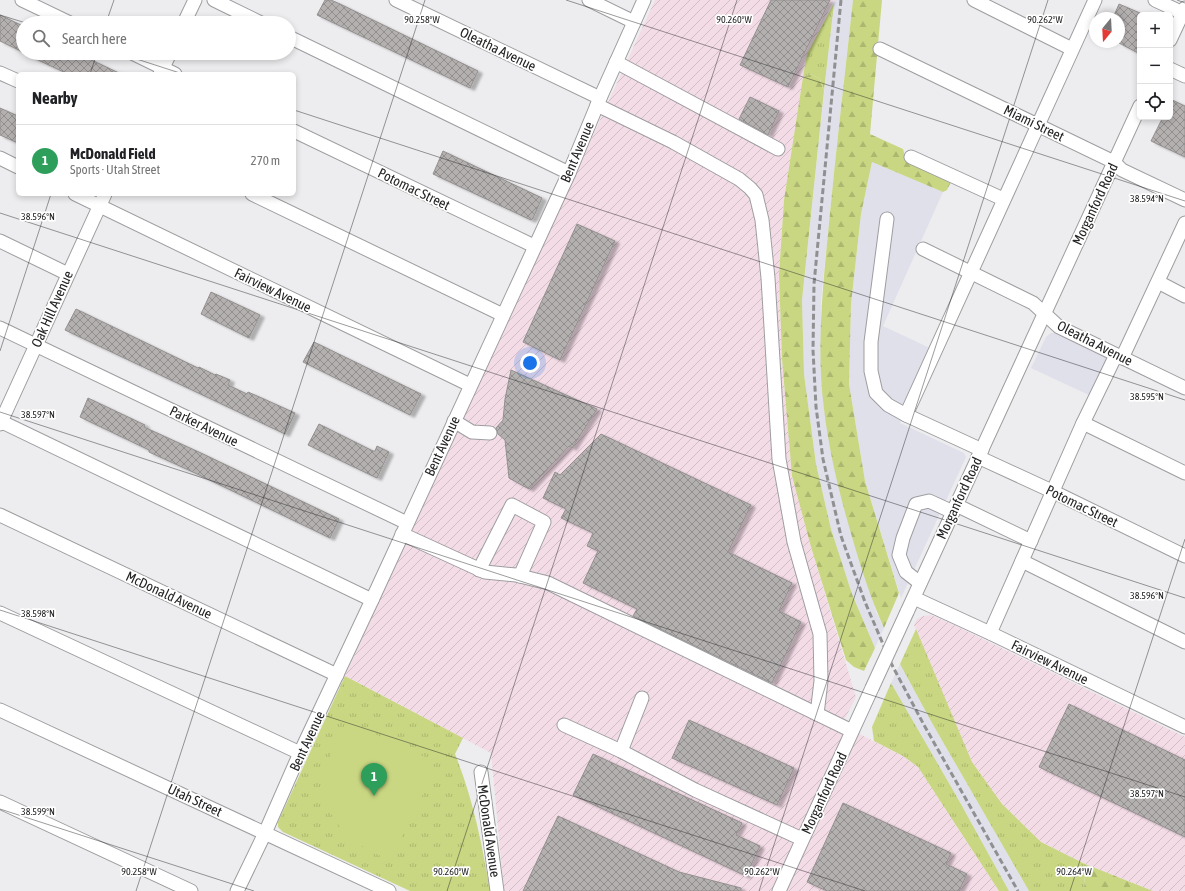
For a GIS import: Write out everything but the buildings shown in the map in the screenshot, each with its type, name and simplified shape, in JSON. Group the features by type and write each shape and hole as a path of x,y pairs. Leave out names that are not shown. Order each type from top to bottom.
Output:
{"street":[{"path":"22,0 55,16"},
{"path":"187,16 195,0"},
{"path":"214,0 247,16"},
{"name":"Oleatha Avenue","path":"396,0 598,102 673,142 739,179 756,195 762,220 768,278 779,459 794,542 820,634 821,681 817,714"},
{"path":"589,0 634,22"},
{"name":"Bent Avenue","path":"237,891 569,173 598,102 644,0"},
{"path":"974,0 1072,49"},
{"path":"906,415 1003,199 1095,0"},
{"path":"1155,0 1184,12 1173,34"},
{"path":"296,40 569,173"},
{"name":"Miami Street","path":"880,50 1114,162 1122,170 1185,200"},
{"path":"144,60 162,71 167,60"},
{"path":"616,62 778,149"},
{"path":"1173,70 1185,76"},
{"path":"0,73 16,81"},
{"name":"Morganford Road","path":"779,891 1137,112"},
{"name":"Potomac Street","path":"296,132 534,246"},
{"path":"912,157 1003,199"},
{"path":"0,158 16,166"},
{"name":"Fairview Avenue","path":"84,196 102,200 470,385"},
{"path":"256,196 503,315"},
{"name":"Oak Hill Avenue","path":"0,422 102,200"},
{"name":"Potomac Street","path":"887,219 871,342 871,371 876,393 888,405 906,415 1054,492 1185,556"},
{"path":"990,633 1084,423 1158,282 1185,224"},
{"path":"0,241 68,274"},
{"name":"Oleatha Avenue","path":"923,249 1033,303 1059,327 1185,388"},
{"path":"1158,282 1185,296"},
{"name":"Parker Avenue","path":"0,328 405,529 479,570 520,576 548,583 852,731"},
{"path":"454,421 472,432 490,433"},
{"path":"0,422 372,600"},
{"path":"1084,423 1185,473"},
{"path":"920,583 906,572 899,555 903,538 916,504 929,501 955,509 1031,541"},
{"path":"479,570 512,505 544,522 520,576"},
{"name":"McDonald Avenue","path":"0,515 338,675"},
{"path":"1022,561 1185,642"},
{"name":"Fairview Avenue","path":"914,598 1185,727"},
{"path":"0,613 300,753"},
{"path":"621,751 642,698"},
{"name":"Utah Street","path":"0,710 389,891"},
{"path":"564,725 621,751 695,790 802,839"},
{"name":"McDonald Avenue","path":"482,772 497,891"},
{"path":"0,802 191,891"}],"shaded area":[{"path":"655,0 834,0 807,54 784,200 779,275 782,359 792,476 811,547 856,697 842,725 903,756 918,767 999,891 504,891 491,753 345,676"},
{"path":"834,0 853,0 821,301 821,358 824,409 876,612 884,628 875,648 852,594 831,529 816,464 804,374 802,300"},
{"path":"872,162 943,192 883,326 932,349 900,423 964,453 966,457 901,598 865,481 849,384 851,304 861,214"},
{"path":"1051,333 1054,333 1111,360 1093,397 1031,368 1046,337"},
{"path":"931,615 1185,737 1185,891 1153,891 1085,864 1041,842 1002,804 972,762 914,625 917,619 923,616"},
{"path":"900,664 932,723 1029,891 1009,891 891,683"}],"green space":[{"path":"853,0 882,0 870,134 903,149 905,156 952,180 947,190 943,192 872,162 861,214 851,304 849,384 865,481 899,593 884,628 863,572 843,506 829,441 822,386 820,339 821,316"},
{"path":"834,3 824,91 820,79 811,74 803,77 807,54"},
{"path":"811,74 820,79 824,91 802,300 804,374 816,464 831,529 852,594 875,648 864,671 854,667 846,660 811,547 792,476 782,359 779,275 784,200 803,77"},
{"path":"916,629 972,762 1002,804 1041,842 1085,864 1084,891 1029,891 932,723 900,664"},
{"path":"345,676 463,738 455,754 467,788 476,821 490,891 410,891 283,832 278,827 278,822"},
{"path":"891,683 1009,891 999,891 918,767 903,756 874,741 872,727"},
{"path":"348,722 432,760 435,770 390,860 366,848 348,835 335,820 327,804 325,786 327,766 335,745"},
{"path":"1085,864 1153,891 1084,891"}],"railway":[{"path":"841,0 814,284 813,350 816,407 823,459 841,536 865,602 892,665 924,725 1018,891"}],"place":[{"name":"McDonald Field","path":"374,796"}]}
